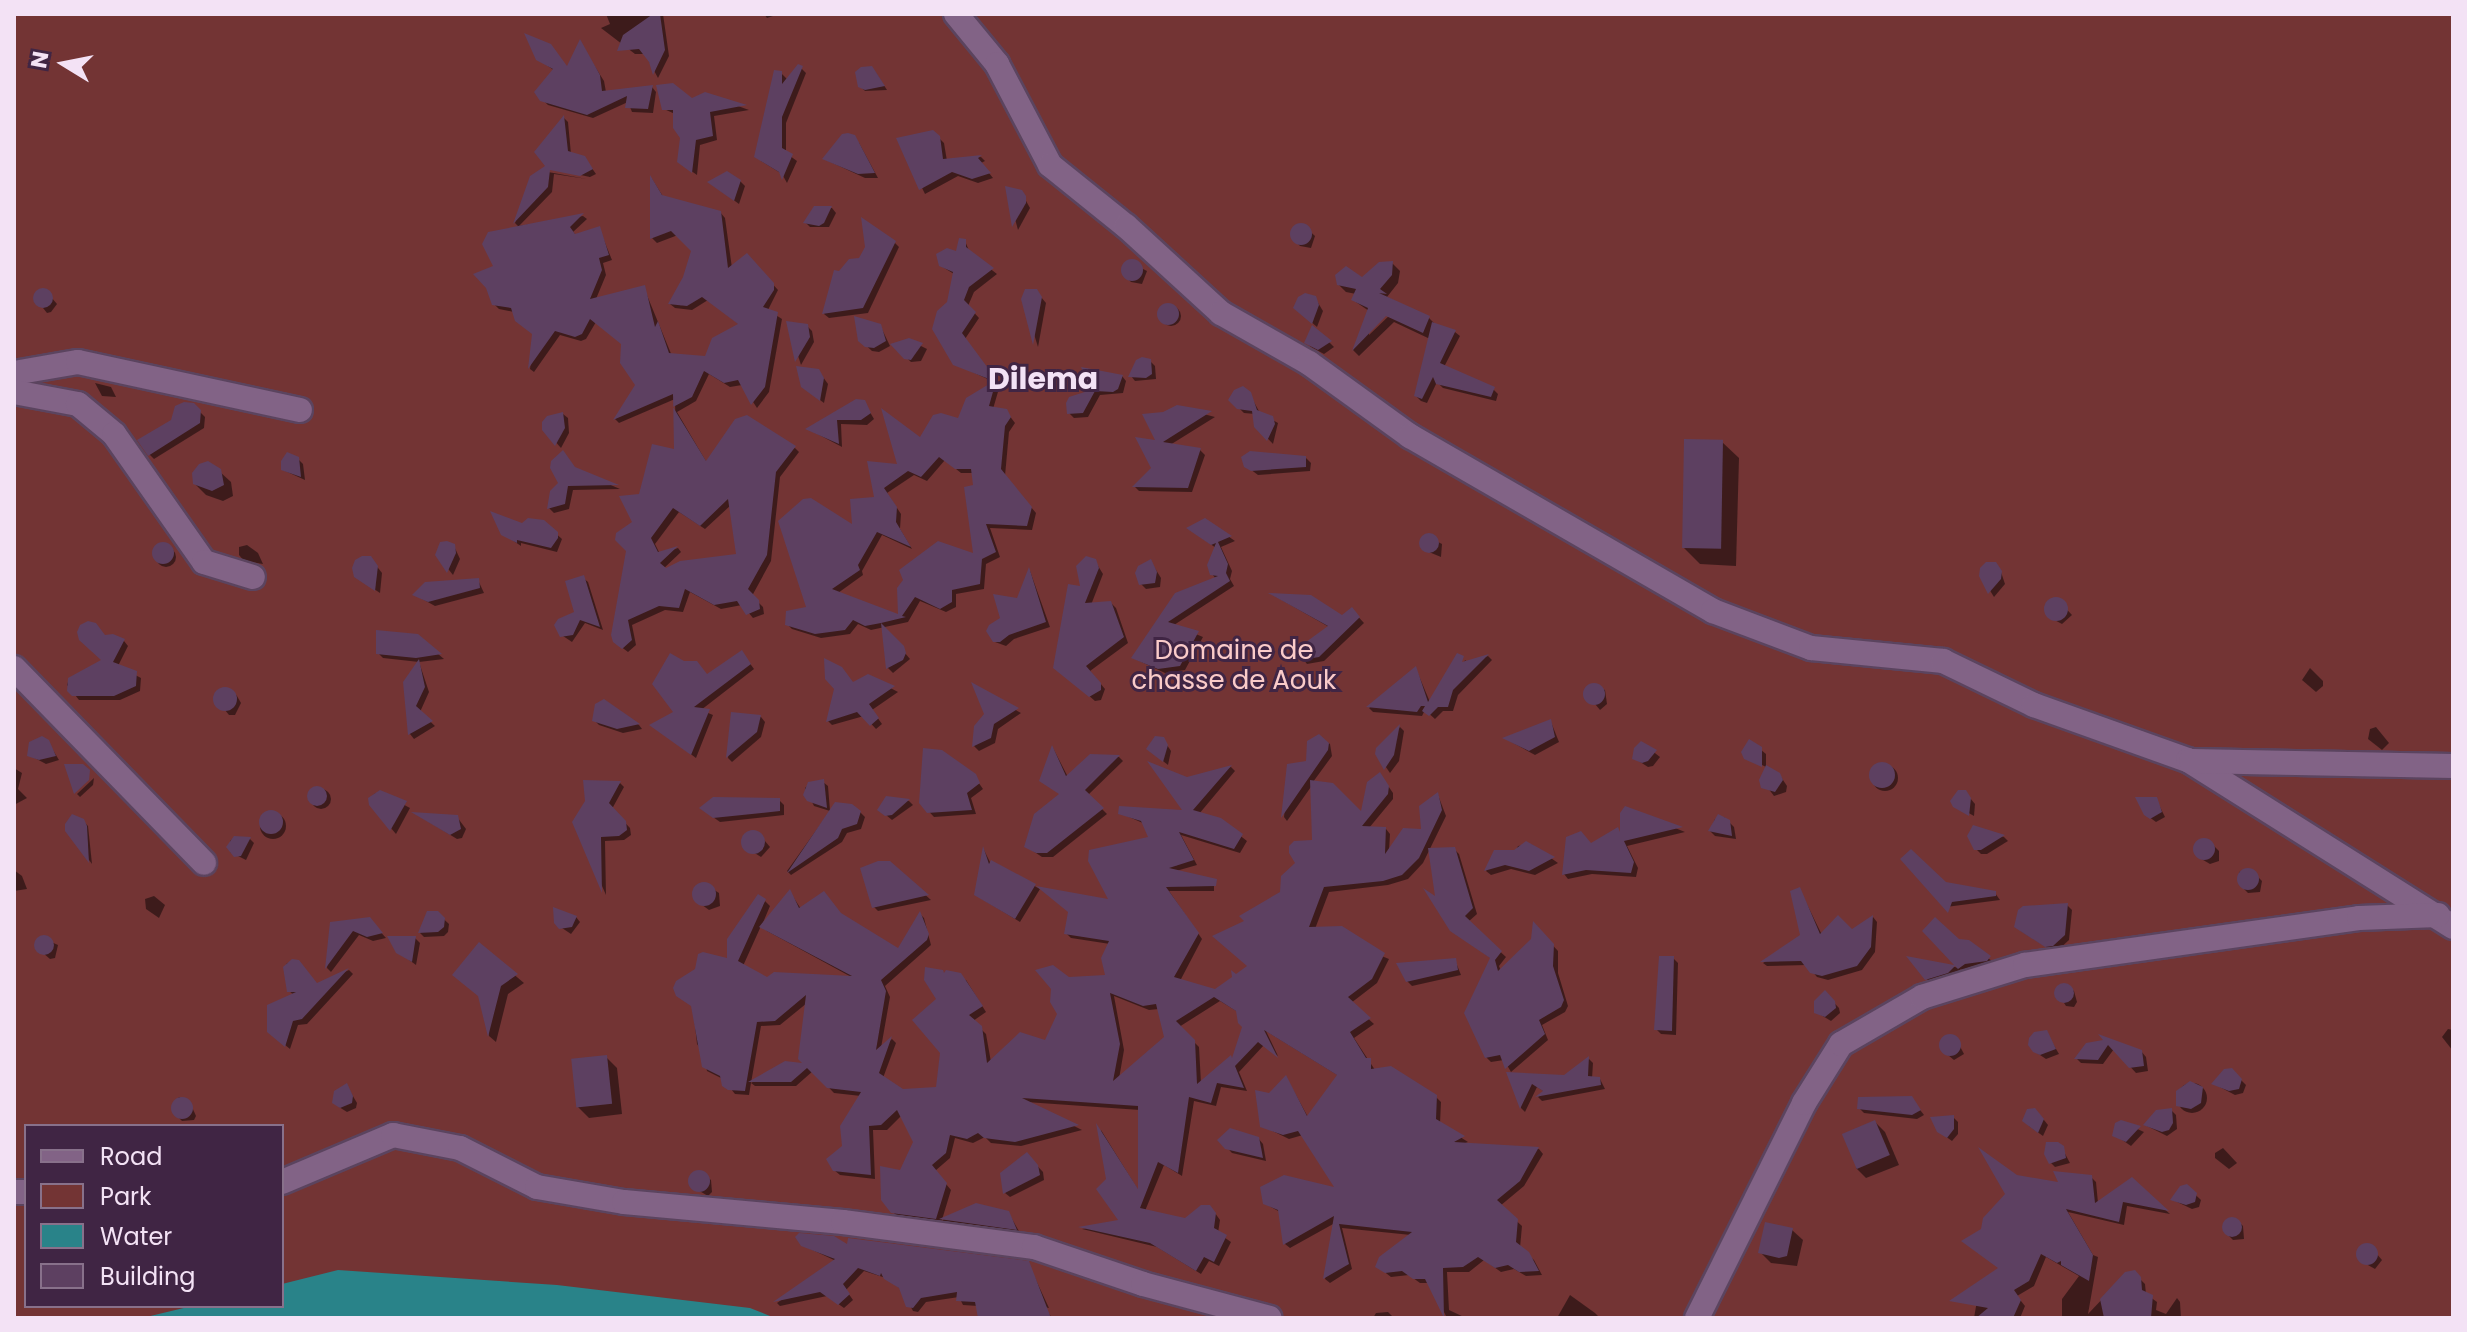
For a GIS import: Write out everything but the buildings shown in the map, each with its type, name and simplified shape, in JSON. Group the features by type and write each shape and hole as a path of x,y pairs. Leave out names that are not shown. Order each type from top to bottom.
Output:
{"street":[{"path":"956,14 997,64 1050,165 1126,226 1221,313 1309,363 1410,436 1515,500 1613,551 1713,611 1811,648 1943,661 2034,705 2188,760 2445,921"},
{"path":"14,373 78,362 300,410"},
{"path":"14,392 78,404 114,434 204,562 253,577"},
{"path":"14,668 204,863"},
{"path":"2188,760 2453,766"},
{"path":"1697,1318 1804,1103 1841,1044 1922,997 2025,965 2359,918 2445,921"},
{"path":"284,1181 393,1135 460,1148 537,1187 624,1202 843,1222 1034,1247 1143,1284 1270,1318"}],"green space":[{"name":"Domaine de chasse de Aouk","path":"14,14 2453,14 2453,1318 14,1318"}],"water":[{"path":"338,1270 557,1285 750,1308 775,1318 142,1318 184,1308 284,1308 284,1284"}],"district":[{"name":"Dilema","path":"1043,379"}]}
